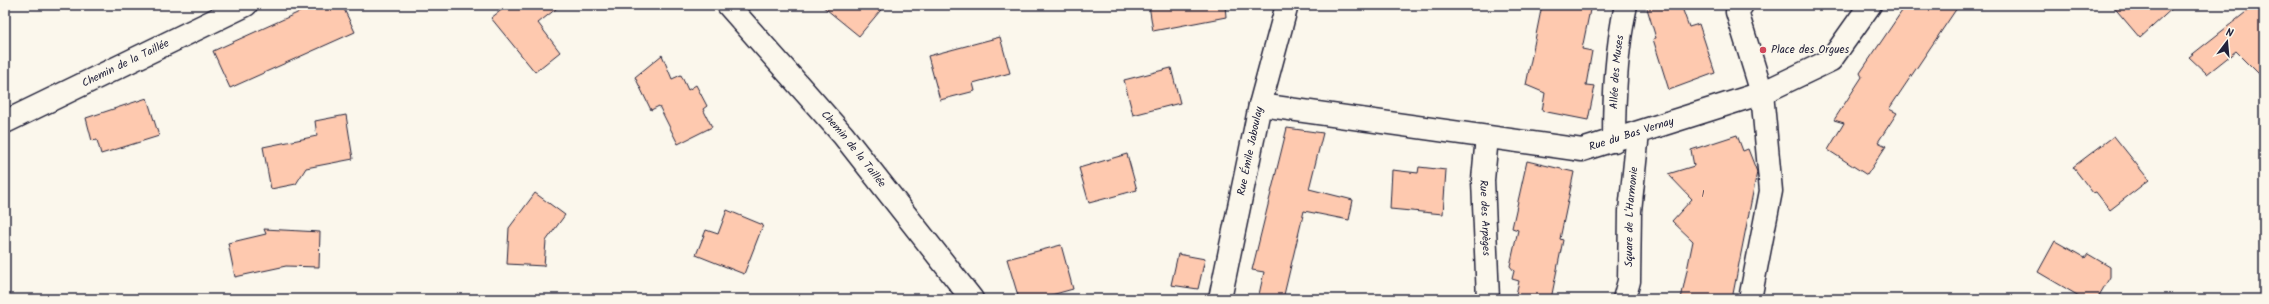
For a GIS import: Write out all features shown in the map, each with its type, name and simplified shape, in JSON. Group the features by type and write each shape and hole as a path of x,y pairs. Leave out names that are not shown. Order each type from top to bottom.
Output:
{"street":[{"name":"Chemin de la Taillée","path":"5,122 246,5"},
{"name":"Chemin de la Taillée","path":"728,5 844,135 972,299"},
{"name":"Rue Émile Jaboulay","path":"1220,299 1260,105 1287,5"},
{"name":"Allée des Muses","path":"1614,140 1614,78 1619,35 1626,5"},
{"path":"1742,5 1737,12 1762,92 1771,191 1750,299"},
{"name":"Rue du Bas Vernay","path":"1260,105 1582,150 1762,92 1831,60 1870,5"},
{"name":"Square de L'Harmonie","path":"1624,299 1629,281 1630,211 1638,133"},
{"name":"Rue des Arpèges","path":"1487,137 1483,180 1488,299"}],"building":[{"path":"315,5 342,5 355,32 230,88 213,51"},
{"path":"508,5 561,5 538,23 560,52 535,72 491,18"},
{"path":"821,5 885,5 859,36"},
{"path":"1149,5 1225,5 1226,17 1153,31"},
{"path":"1542,5 1591,5 1582,49 1592,51 1586,85 1595,86 1588,120 1542,111 1545,93 1526,85"},
{"path":"1646,5 1681,5 1689,27 1699,24 1715,73 1669,90 1653,39 1656,38"},
{"path":"1906,5 1959,5 1889,109 1897,113 1878,142 1886,146 1867,175 1828,150 1844,123 1834,120 1862,77 1860,73"},
{"path":"2112,5 2176,5 2140,38"},
{"path":"2255,5 2264,5 2264,79 2236,51 2207,74 2189,57"},
{"path":"1000,37 1010,73 973,83 975,91 940,100 928,56"},
{"path":"662,55 672,79 681,75 688,90 696,85 707,106 703,109 712,127 678,144 659,106 651,110 635,77"},
{"path":"1171,68 1180,103 1133,115 1124,80"},
{"path":"147,98 159,136 101,154 97,140 92,141 86,118"},
{"path":"346,115 353,159 306,168 296,184 271,189 263,147 317,136 315,121"},
{"path":"1287,128 1323,133 1309,189 1353,200 1349,220 1304,211 1283,299 1258,299 1264,272 1252,270"},
{"path":"1737,135 1743,151 1748,149 1757,172 1732,299 1681,299 1693,241 1672,221 1692,199 1668,174 1694,166 1691,150"},
{"path":"2114,136 2149,180 2110,210 2096,192 2093,193 2073,167"},
{"path":"1127,154 1137,190 1089,203 1079,168"},
{"path":"1527,161 1574,172 1560,239 1563,240 1551,299 1515,299 1519,281 1512,279 1514,271 1510,266 1518,230 1512,228"},
{"path":"1419,167 1446,170 1443,214 1390,209 1392,170 1418,173"},
{"path":"535,193 565,215 546,241 544,266 507,264 509,228"},
{"path":"727,210 763,225 744,274 696,255 706,230 718,234"},
{"path":"264,229 320,232 319,267 286,266 235,277 228,243 266,234"},
{"path":"2055,241 2085,258 2088,254 2110,267 2110,277 2097,299 2084,299 2038,272"},
{"path":"1061,245 1073,289 1037,299 1019,299 1007,259"},
{"path":"1178,254 1205,259 1198,289 1171,285"}],"place":[{"name":"Place des Orgues","path":"1763,50"}]}
